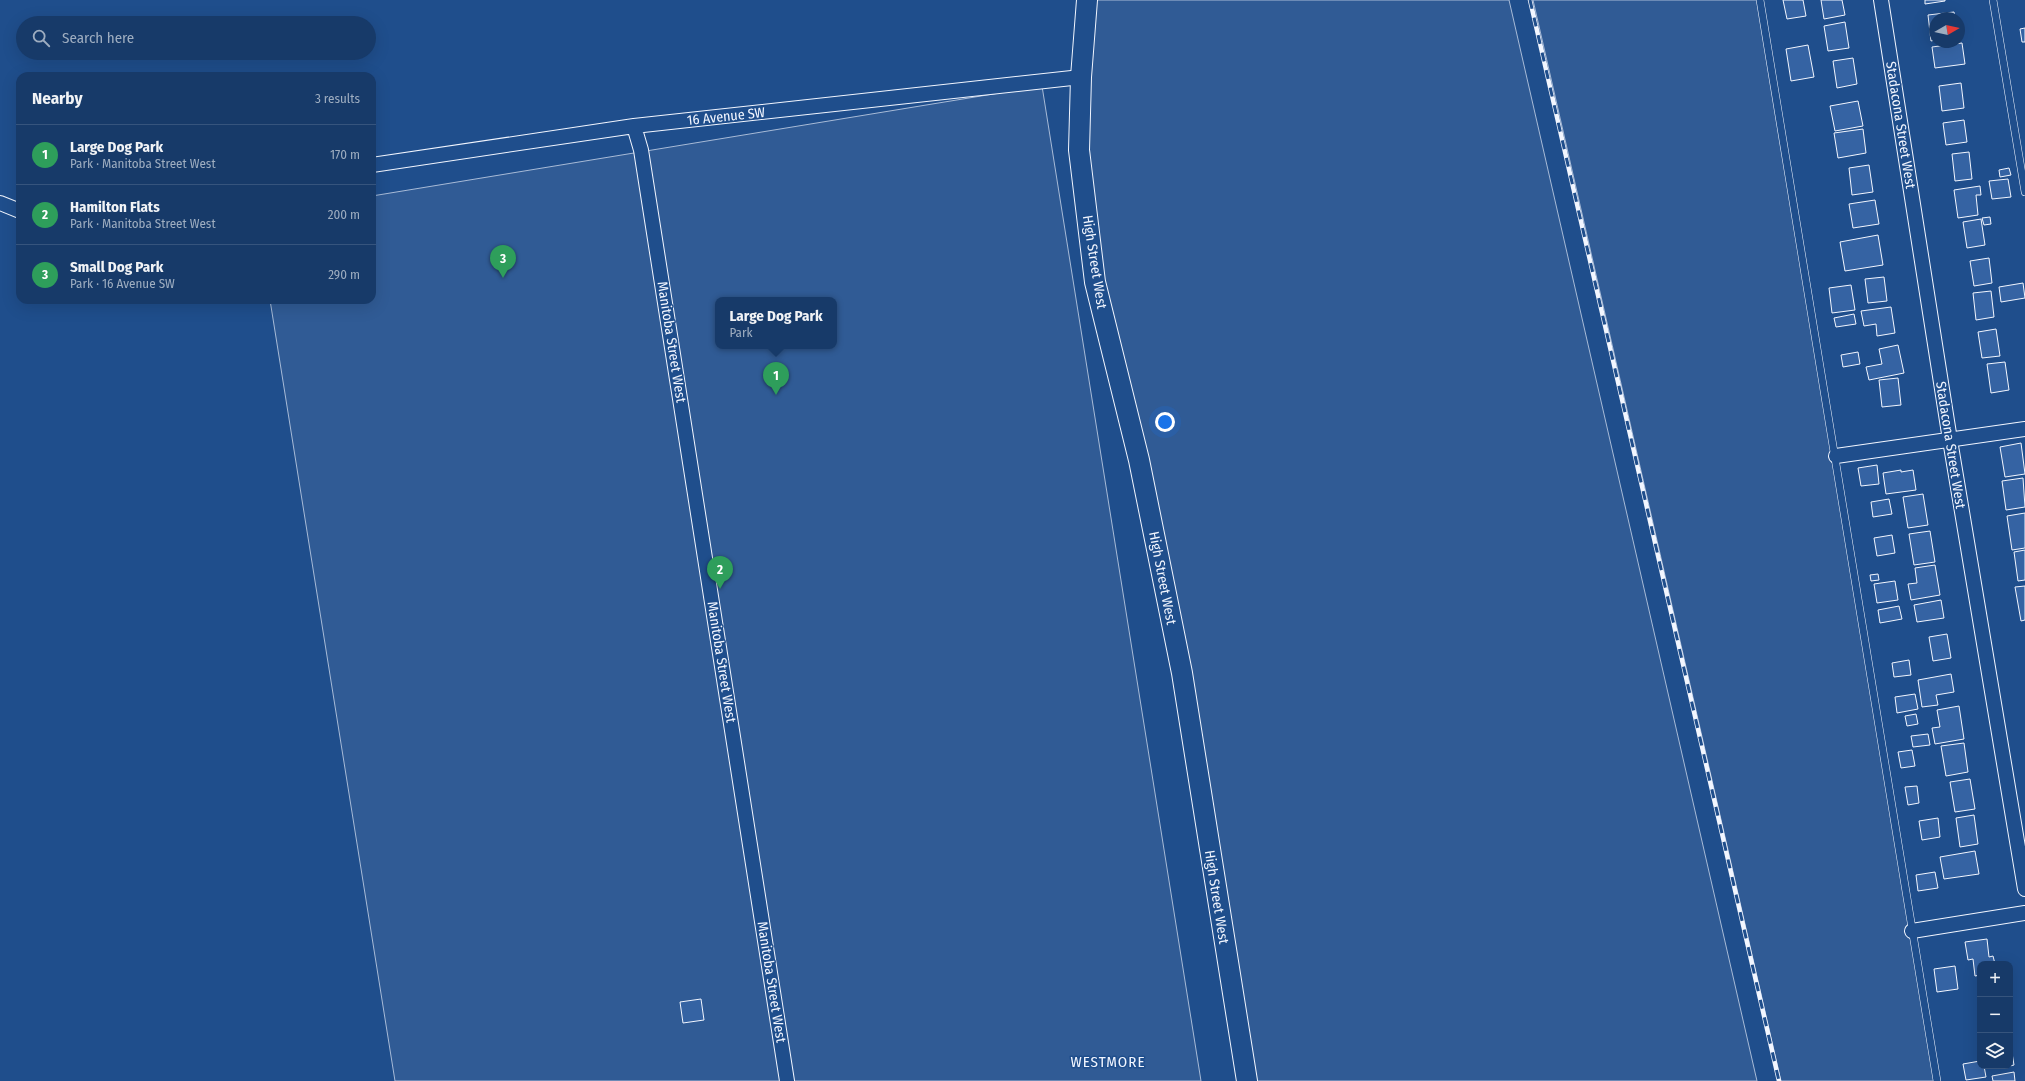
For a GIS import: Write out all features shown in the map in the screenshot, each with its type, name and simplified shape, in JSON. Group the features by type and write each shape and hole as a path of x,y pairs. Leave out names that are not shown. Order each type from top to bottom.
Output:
{"main road":[{"name":"High Street West","path":"1087,0 1081,77 1079,150 1095,282 1139,460 1182,673 1247,1081"}],"street":[{"name":"Stadacona Street West","path":"1881,0 1950,440 2025,889"},
{"name":"16 Avenue SW","path":"376,164 634,126 1081,77"},
{"name":"Manitoba Street West","path":"634,126 643,156 787,1081"},
{"path":"0,203 16,209"},
{"path":"1836,456 2025,429"},
{"path":"1912,931 2025,913"}],"lane":[{"path":"1760,0 1836,456 1937,1081"},
{"path":"1993,0 2025,192"}],"shaded area":[{"path":"1090,0 1509,0 1757,1081 1250,1081 1102,292 1081,150"},
{"path":"1533,0 1760,0 1937,1081 1781,1081"},
{"path":"1042,86 1201,1081 395,1081 271,304 376,304 376,195"}],"building":[{"path":"1783,0 1803,0 1806,16 1787,19"},
{"path":"1821,0 1842,0 1845,15 1824,19"},
{"path":"1925,0 1945,0 1945,1 1925,4"},
{"path":"1845,22 1849,48 1828,51 1824,26"},
{"path":"2025,28 2025,42 2022,42 2020,29"},
{"path":"1808,45 1814,77 1791,81 1786,49"},
{"path":"1932,48 1963,48 1965,64 1935,68"},
{"path":"1853,58 1857,84 1837,88 1833,61"},
{"path":"1961,83 1964,108 1942,111 1939,86"},
{"path":"1858,101 1863,126 1835,131 1830,106"},
{"path":"1964,120 1967,142 1946,145 1943,123"},
{"path":"1863,129 1866,153 1838,158 1834,133"},
{"path":"1969,152 1972,179 1955,181 1952,154"},
{"path":"1869,165 1873,192 1852,195 1849,168"},
{"path":"2009,168 2011,175 2000,177 1999,170"},
{"path":"2008,179 2011,197 1992,199 1989,181"},
{"path":"1980,186 1981,195 1976,195 1978,215 1958,218 1954,190"},
{"path":"1875,200 1879,224 1853,228 1849,204"},
{"path":"1990,217 1991,224 1984,225 1982,218"},
{"path":"1981,219 1985,245 1967,248 1963,222"},
{"path":"1878,235 1883,265 1845,271 1840,242"},
{"path":"1989,258 1992,283 1974,286 1970,261"},
{"path":"1884,277 1887,301 1868,303 1865,279"},
{"path":"2023,283 2025,298 2001,302 1999,287"},
{"path":"1851,285 1855,310 1832,313 1829,288"},
{"path":"1991,291 1994,317 1976,320 1973,293"},
{"path":"1891,307 1895,333 1877,336 1876,324 1864,326 1861,311"},
{"path":"1854,314 1856,324 1836,327 1834,318"},
{"path":"1996,329 2000,356 1982,358 1978,332"},
{"path":"1898,345 1904,373 1869,380 1866,367 1882,364 1879,349"},
{"path":"1858,352 1860,364 1843,367 1841,355"},
{"path":"2005,362 2009,390 1991,393 1987,364"},
{"path":"1898,378 1901,405 1882,407 1879,380"},
{"path":"2021,443 2025,474 2005,477 2000,447"},
{"path":"1877,465 1879,484 1861,486 1858,468"},
{"path":"1901,470 1901,472 1913,470 1916,490 1886,494 1883,473"},
{"path":"2023,478 2025,507 2006,510 2002,481"},
{"path":"1923,494 1928,525 1908,528 1903,497"},
{"path":"1889,499 1892,514 1873,517 1871,502"},
{"path":"2025,513 2025,548 2012,550 2007,516"},
{"path":"1930,531 1935,562 1914,565 1909,534"},
{"path":"1892,535 1895,553 1877,556 1874,538"},
{"path":"2025,550 2025,580 2018,581 2014,552"},
{"path":"1935,565 1940,595 1911,600 1908,584 1917,583 1915,568"},
{"path":"1878,574 1879,580 1871,581 1870,575"},
{"path":"1895,581 1898,600 1877,603 1874,584"},
{"path":"2025,586 2025,620 2021,621 2015,587"},
{"path":"1941,600 1944,618 1917,622 1914,605"},
{"path":"1899,606 1902,619 1880,623 1878,610"},
{"path":"1947,634 1951,658 1933,661 1929,637"},
{"path":"1909,660 1911,675 1894,677 1892,663"},
{"path":"1951,674 1954,692 1936,695 1938,705 1922,707 1918,680"},
{"path":"1915,694 1918,709 1897,713 1895,697"},
{"path":"1959,706 1964,739 1935,744 1932,728 1940,727 1937,710"},
{"path":"1916,714 1918,724 1907,726 1905,716"},
{"path":"1928,734 1930,745 1913,747 1911,736"},
{"path":"1964,743 1968,772 1946,776 1941,746"},
{"path":"1912,750 1915,766 1901,768 1898,752"},
{"path":"1970,779 1975,809 1955,812 1950,782"},
{"path":"1917,786 1919,803 1908,805 1905,787"},
{"path":"1974,815 1978,844 1960,847 1956,818"},
{"path":"1938,818 1940,837 1922,840 1919,821"},
{"path":"1975,851 1979,874 1944,879 1940,857"},
{"path":"1935,872 1938,888 1918,891 1916,875"},
{"path":"1987,939 1989,957 1993,956 1994,961 1977,961 1977,976 1975,976 1973,959 1968,960 1965,942"},
{"path":"1955,966 1958,989 1937,992 1934,969"},
{"path":"701,999 704,1020 683,1023 680,1002"},
{"path":"1977,1062 1977,1069 1985,1069 1986,1077 1966,1080 1963,1064"},
{"path":"2014,1072 2015,1081 1993,1081 1992,1076"}],"railway":[{"path":"1530,0 1779,1081"}],"place":[{"name":"Small Dog Park","path":"503,278"},
{"name":"Large Dog Park","path":"776,395"},
{"name":"Hamilton Flats","path":"720,589"}],"district":[{"name":"WESTMORE","path":"1108,1062"}]}
